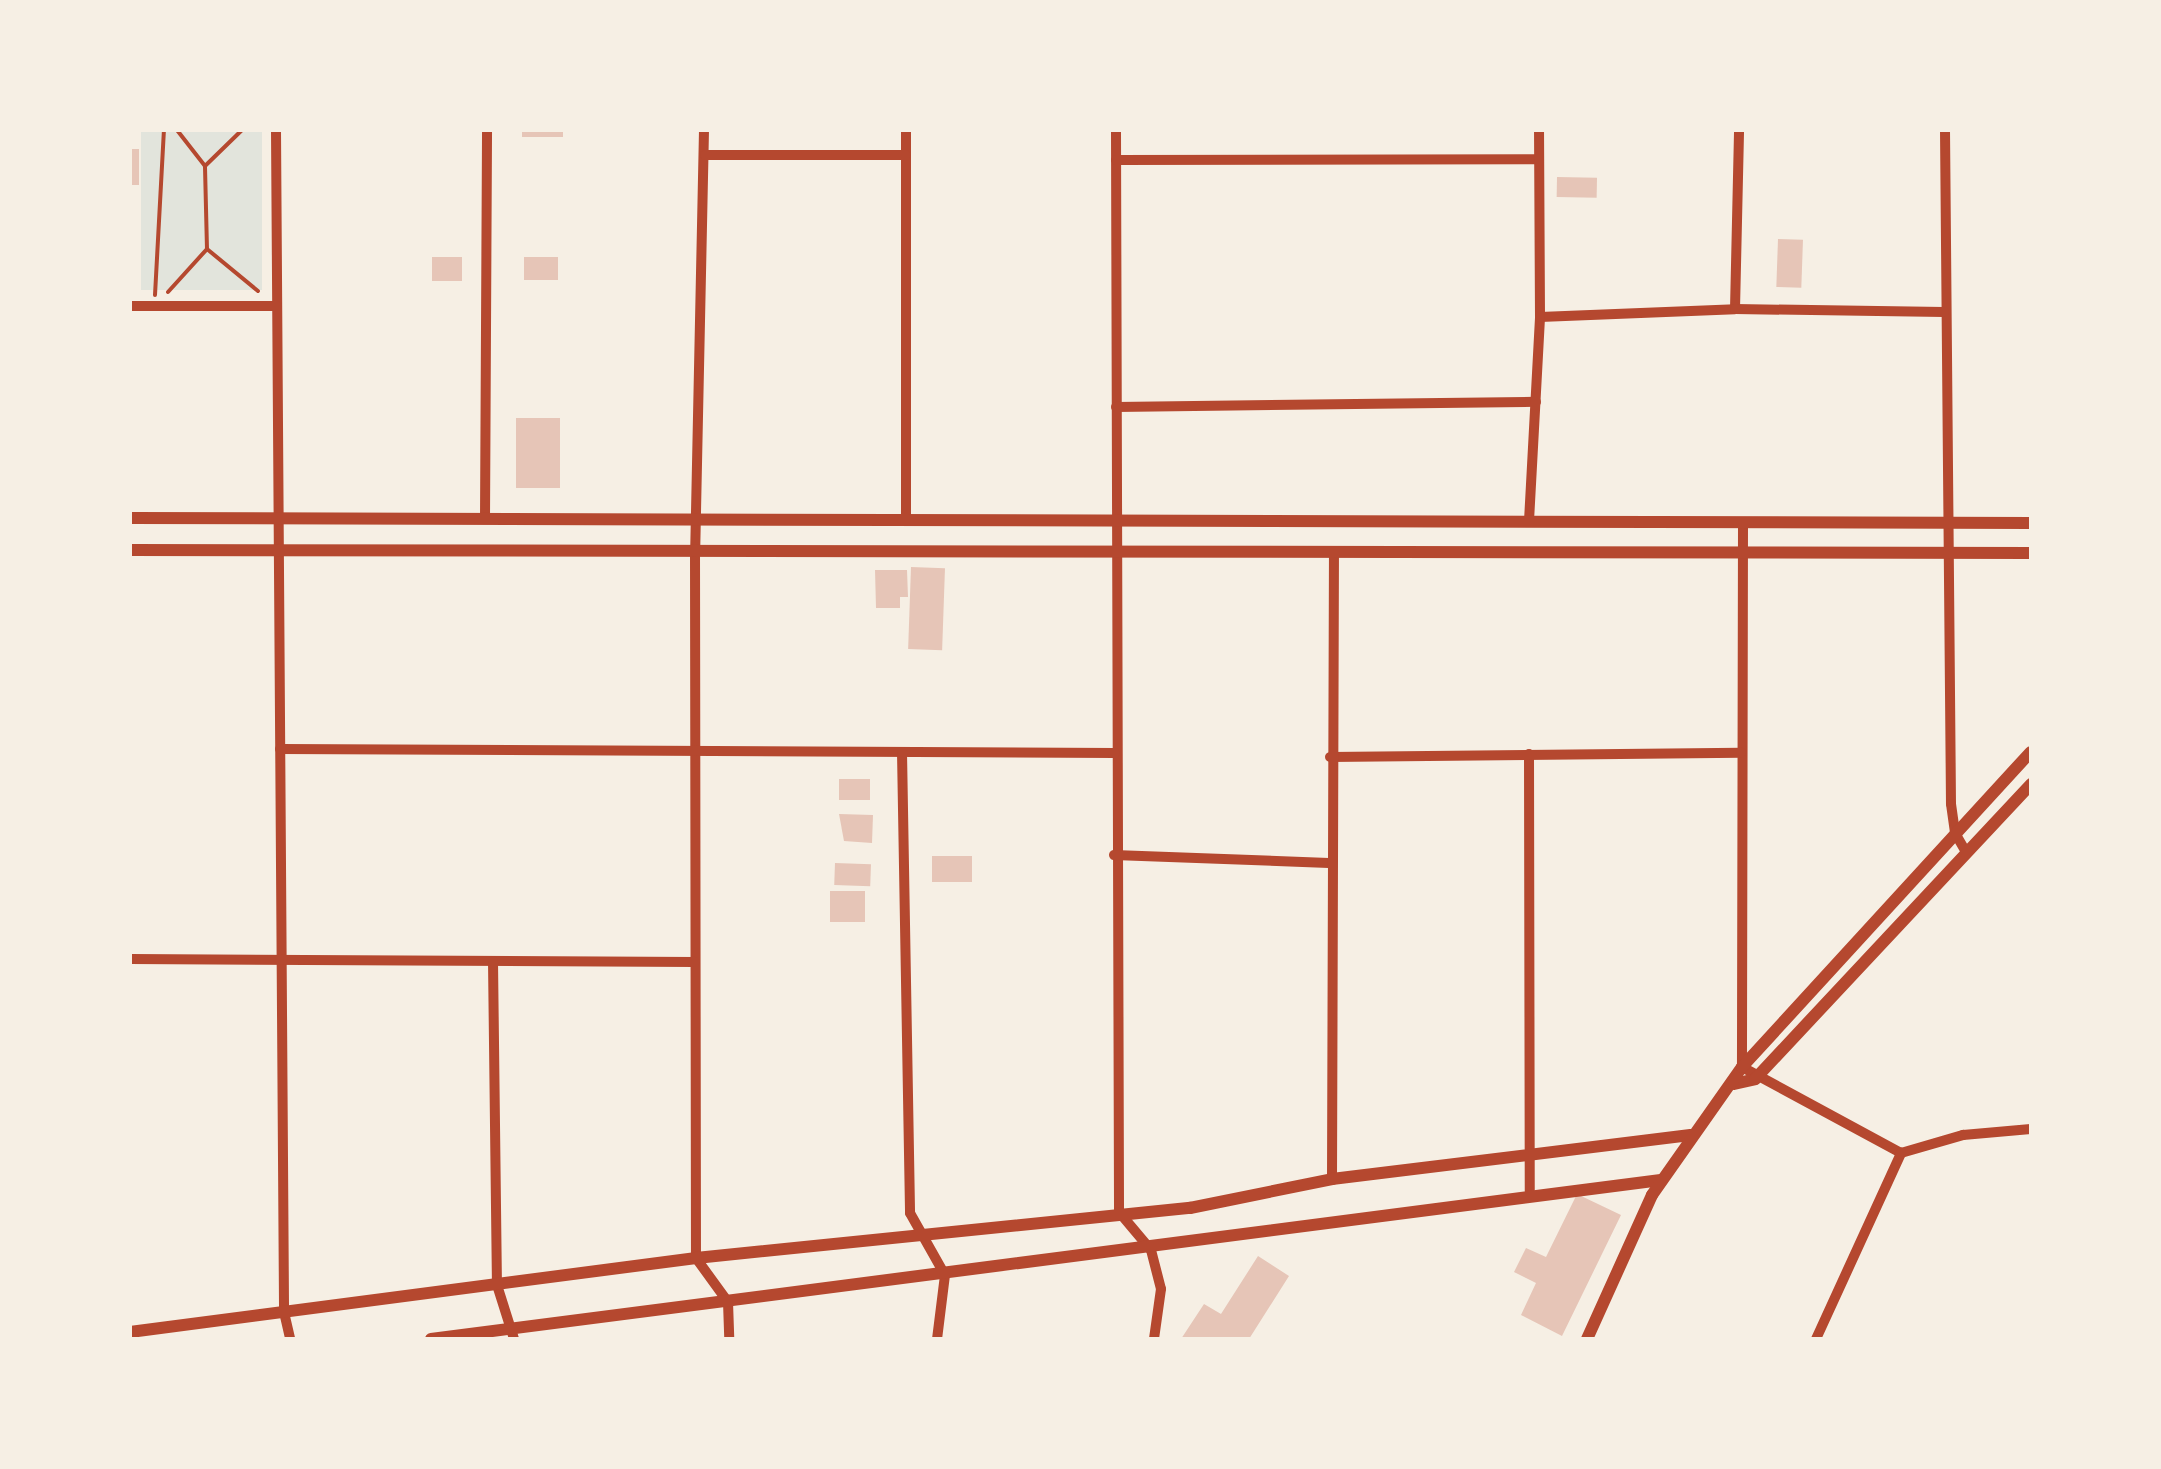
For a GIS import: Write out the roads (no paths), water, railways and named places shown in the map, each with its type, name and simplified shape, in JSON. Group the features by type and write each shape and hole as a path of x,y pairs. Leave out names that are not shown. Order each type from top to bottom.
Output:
{"street":[{"path":"276,130 284,1312 290,1339"},
{"path":"485,519 487,130"},
{"path":"704,130 695,551 696,1258 728,1302 729,1339"},
{"path":"906,130 906,520"},
{"path":"1116,130 1114,854 1119,1212 1151,1250 1162,1289 1154,1339"},
{"path":"1529,521 1540,317 1539,130"},
{"path":"1735,309 1738,130"},
{"path":"1944,130 1945,553 1954,833 1966,852"},
{"path":"705,155 906,155"},
{"path":"1116,160 1539,159"},
{"path":"130,306 277,306"},
{"path":"1540,317 1735,309 1944,312"},
{"path":"1116,407 1536,402"},
{"path":"130,518 2031,523"},
{"path":"1743,524 1742,1067 1754,1079 1901,1153 1964,1135 2031,1129"},
{"path":"130,550 1741,556 2031,552"},
{"path":"1332,1180 1329,863 1334,552"},
{"path":"280,748 1115,753"},
{"path":"902,752 910,1213 945,1275 937,1339"},
{"path":"1587,1339 1661,1180 1690,1135 1734,1084 1742,1067 2031,752"},
{"path":"1330,758 1741,753"},
{"path":"1529,754 1530,1194"},
{"path":"1734,1084 1754,1079 2031,784"},
{"path":"1114,854 1329,863"},
{"path":"130,959 695,962"},
{"path":"493,961 498,1284 515,1334"},
{"path":"130,1332 696,1258 1119,1212 1190,1208 1332,1180 1528,1152 1690,1135"},
{"path":"1816,1339 1901,1153"},
{"path":"431,1339 515,1334 728,1302 1151,1250 1530,1194 1661,1180"}]}
